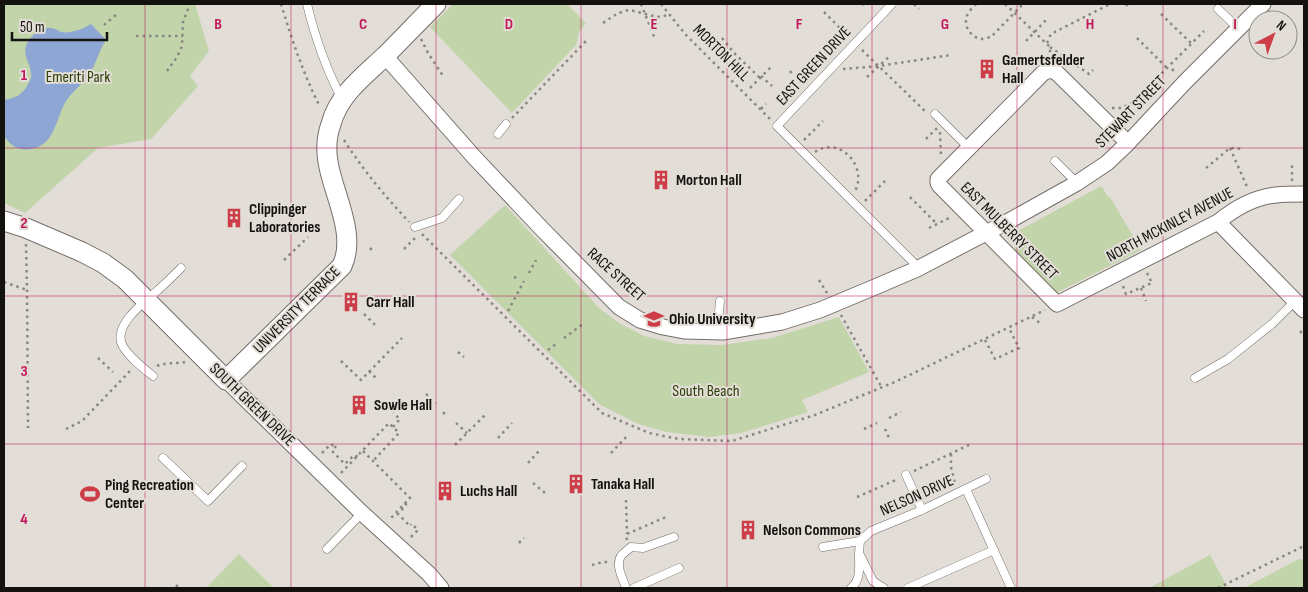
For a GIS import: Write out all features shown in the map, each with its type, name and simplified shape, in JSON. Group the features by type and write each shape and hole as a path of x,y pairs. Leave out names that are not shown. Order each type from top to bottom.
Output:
{"street":[{"name":"UNIVERSITY TERRACE","path":"226,380 342,266 346,258 347,236 328,161 328,141 331,122 342,99 357,82 436,4"},
{"name":"STEWART STREET","path":"1007,222 1077,183 1107,163 1263,4"},
{"name":"RACE STREET","path":"385,56 474,157 619,307 640,320 663,327 684,331 717,332 772,324 820,310 917,268 1007,222"},
{"path":"968,148 1043,73 1049,70 1056,72 1128,143"},
{"name":"EAST MULBERRY STREET","path":"968,148 939,177 938,183 1057,304"},
{"name":"NORTH MCKINLEY AVENUE","path":"1057,304 1218,222 1238,207 1277,194 1304,194"},
{"name":"SOUTH GREEN DRIVE","path":"4,221 26,228 103,262 126,279 226,380 441,588"},
{"path":"1218,222 1300,306"},
{"name":"SOUTH GREEN DRIVE","path":"4,232 26,239 51,240"}],"lane":[{"path":"307,4 328,70 342,99"},
{"name":"EAST GREEN DRIVE","path":"892,4 777,126 913,262"},
{"path":"1218,9 1238,28"},
{"path":"933,115 968,148"},
{"path":"498,134 506,124"},
{"path":"1055,161 1077,183"},
{"path":"415,227 442,218 459,199"},
{"path":"153,376 125,349 120,334 122,327 146,300 181,268"},
{"path":"717,332 720,301"},
{"path":"1196,378 1228,359 1272,324 1300,306"},
{"path":"163,458 208,501 242,466"},
{"path":"906,475 922,510"},
{"name":"NELSON DRIVE","path":"823,547 860,541 871,531 922,510 986,479"},
{"path":"966,489 1012,588"},
{"path":"327,549 362,513"},
{"path":"626,588 618,562 622,555 630,547 643,548 674,537"},
{"path":"851,588 859,576 860,541"},
{"path":"908,588 994,550"},
{"path":"859,553 873,581 884,588"},
{"path":"634,588 679,568"}],"path":[{"path":"167,71 180,52 183,22 190,4"},
{"path":"281,4 305,76 319,105"},
{"path":"641,4 655,38"},
{"name":"MORTON HILL","path":"661,4 711,60 768,116"},
{"path":"914,4 919,9"},
{"path":"976,4 969,11 966,27 970,33 984,39 991,37 1023,4"},
{"path":"1005,4 1050,47 1089,74 1093,70"},
{"path":"1047,44 1051,34 1110,4"},
{"path":"1126,4 1129,7"},
{"path":"603,23 618,12 630,10 657,18 669,14"},
{"path":"824,12 848,36"},
{"path":"104,25 117,14"},
{"path":"1161,14 1192,44"},
{"path":"1026,41 1046,20"},
{"path":"1157,78 1204,31"},
{"path":"419,35 443,76"},
{"path":"136,36 183,36"},
{"path":"722,38 734,53 772,86"},
{"path":"1137,38 1167,68"},
{"path":"506,124 586,40"},
{"path":"1049,64 1050,47"},
{"path":"860,48 933,115"},
{"path":"867,78 891,54"},
{"path":"841,70 950,55"},
{"path":"750,88 771,67"},
{"path":"790,71 794,76"},
{"path":"1106,106 1124,107 1170,81"},
{"path":"761,109 766,104"},
{"path":"802,141 823,120"},
{"path":"926,139 940,126 941,158"},
{"path":"814,153 821,148 838,148 852,159 856,165 858,178 858,185 854,192"},
{"path":"1206,168 1230,148 1244,149"},
{"path":"1230,148 1250,192"},
{"path":"1292,166 1292,174"},
{"path":"864,202 885,181"},
{"path":"969,200 976,193 973,191"},
{"path":"910,197 937,224"},
{"path":"929,228 956,214"},
{"path":"284,260 308,237"},
{"path":"404,249 417,237"},
{"path":"26,247 28,428"},
{"path":"370,248 374,252"},
{"path":"529,272 536,260"},
{"path":"1122,282 1126,294 1152,283 1146,270"},
{"path":"514,278 518,276"},
{"path":"819,280 829,297"},
{"path":"508,311 524,281"},
{"path":"4,282 27,290"},
{"path":"1141,288 1146,301"},
{"path":"839,313 882,388"},
{"path":"364,314 376,326"},
{"path":"1032,316 1040,323"},
{"path":"564,338 584,324"},
{"path":"985,339 995,359 1007,354 1019,348 1009,328"},
{"path":"1300,333 1304,329"},
{"path":"341,361 361,380 402,338"},
{"path":"548,350 556,344"},
{"path":"458,352 464,357"},
{"path":"1007,354 1009,358"},
{"path":"98,358 113,372"},
{"path":"146,370 161,364 178,364 192,361"},
{"path":"66,429 82,421 138,363"},
{"path":"369,371 376,378"},
{"path":"426,394 436,403"},
{"path":"889,418 902,412"},
{"path":"393,413 400,420 393,427"},
{"path":"454,446 485,415"},
{"path":"341,473 389,423 399,433 373,461"},
{"path":"456,423 467,433"},
{"path":"864,429 877,423"},
{"path":"498,438 512,424"},
{"path":"886,429 890,440"},
{"path":"373,433 377,436"},
{"path":"610,453 626,437"},
{"path":"322,453 331,444 335,447 332,451 345,464 354,455 358,457"},
{"path":"857,498 972,444"},
{"path":"362,445 373,461 410,498 390,518"},
{"path":"528,463 540,450"},
{"path":"951,454 954,482"},
{"path":"533,483 545,493"},
{"path":"626,500 627,535 666,517"},
{"path":"405,503 406,505 398,514 410,526 418,530 412,537"},
{"path":"519,543 524,538"},
{"path":"1218,588 1304,546"},
{"path":"592,565 603,562"},
{"path":"176,585 179,588"}],"green space":[{"name":"Emeriti Park","path":"4,4 195,4 209,51 190,76 198,86 151,139 98,148 25,213 4,203"},
{"path":"453,4 567,4 586,23 579,32 576,45 512,113 430,27"},
{"path":"1101,186 1108,197 1110,197 1141,250 1056,293 1015,251 1016,232"},
{"name":"South Beach","path":"505,205 599,308 619,323 644,336 678,344 722,345 772,338 839,317 869,372 802,400 808,412 741,433 710,437 666,432 636,423 599,404 450,255"},
{"path":"239,554 274,588 206,588"},
{"path":"1210,555 1228,588 1149,588"},
{"path":"1299,559 1304,560 1304,588 1244,588"}],"water":[{"path":"91,24 106,40 90,73 67,99 53,131 44,143 30,149 15,147 4,136 4,100 21,93 30,80 30,69 25,53 29,40 34,34 44,28 69,32"}],"place":[{"name":"Gamertsfelder Hall","path":"987,69"},
{"name":"Morton Hall","path":"661,180"},
{"name":"Clippinger Laboratories","path":"234,218"},
{"name":"Carr Hall","path":"351,302"},
{"name":"Ohio University","path":"654,319"},
{"name":"Sowle Hall","path":"359,405"},
{"name":"Tanaka Hall","path":"576,484"},
{"name":"Luchs Hall","path":"445,491"},
{"name":"Ping Recreation Center","path":"90,494"},
{"name":"Nelson Commons","path":"748,530"}]}
